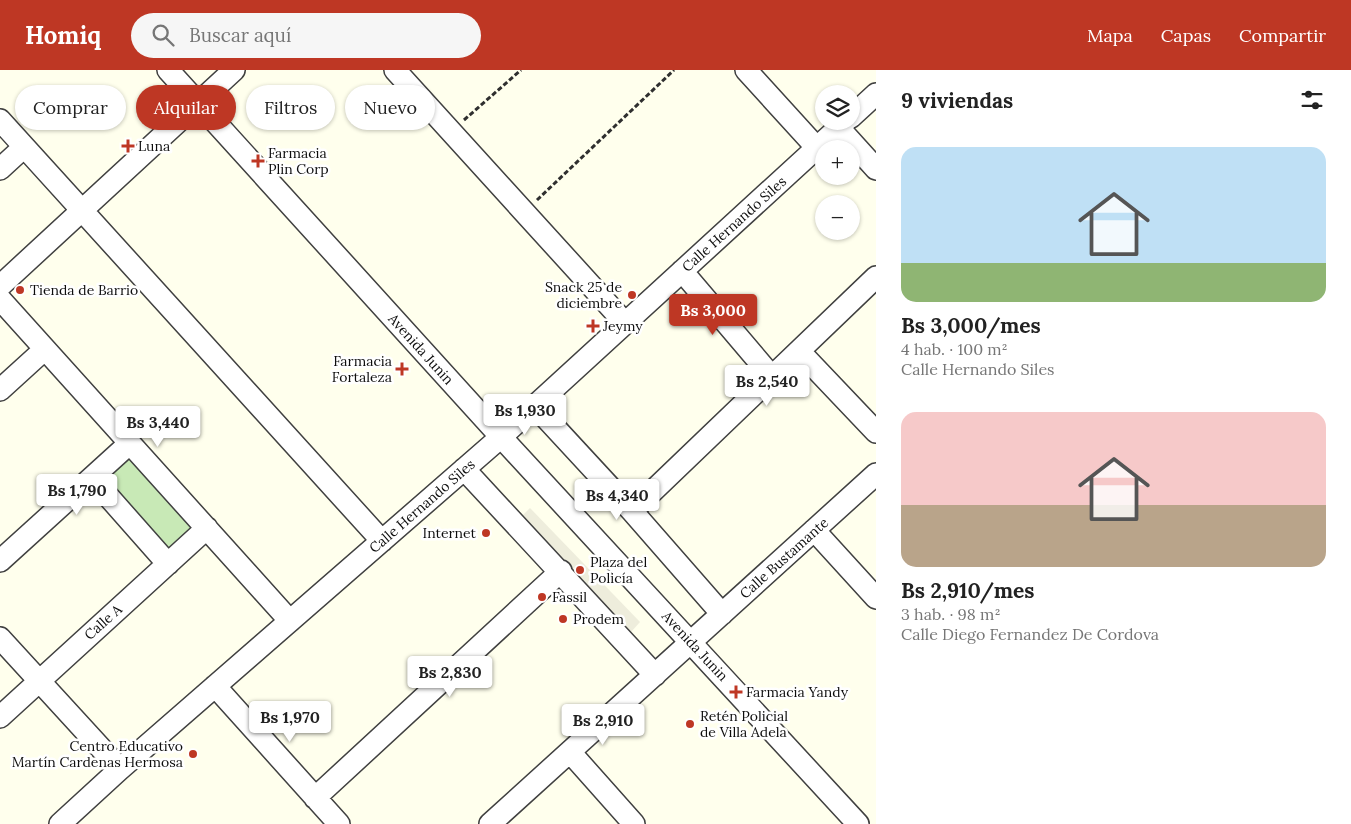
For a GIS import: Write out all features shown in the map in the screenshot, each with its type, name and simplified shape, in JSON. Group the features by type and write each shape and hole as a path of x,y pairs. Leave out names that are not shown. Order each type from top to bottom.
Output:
{"street":[{"name":"Avenida Junin","path":"168,70 182,85"},
{"path":"218,85 234,70"},
{"path":"395,70 625,323"},
{"path":"746,70 815,146"},
{"name":"Calle Hernando Siles","path":"860,108 876,94"},
{"path":"0,120 382,540"},
{"path":"0,286 169,130"},
{"name":"Avenida Junin","path":"222,130 501,437 858,824"},
{"name":"Calle Hernando Siles","path":"826,140 836,130"},
{"path":"850,130 876,169"},
{"path":"0,170 24,147"},
{"name":"Calle Hernando Siles","path":"60,824 120,769 501,437 815,150"},
{"path":"682,271 772,377"},
{"path":"632,511 876,277"},
{"path":"0,299 290,621"},
{"path":"0,390 45,349"},
{"path":"799,351 876,432"},
{"path":"535,406 632,511 722,614"},
{"path":"0,561 130,443"},
{"path":"464,469 561,571 655,675"},
{"name":"Calle Bustamante","path":"490,824 876,474"},
{"path":"92,478 168,564"},
{"name":"Calle A","path":"0,717 207,528"},
{"path":"814,530 876,598"},
{"path":"315,798 561,571"},
{"path":"0,638 120,769"},
{"path":"215,686 339,824"},
{"path":"570,752 634,824"}],"path":[{"path":"451,132 521,70"},
{"path":"524,212 674,70"}],"green space":[{"path":"128,456 192,529 168,552 101,478"}],"shaded area":[{"name":"Plaza del Policía","path":"530,508 640,622 631,632 521,517"}],"place":[{"name":"Luna","path":"128,146"},
{"name":"Farmacia Plin Corp","path":"258,161"},
{"name":"Tienda de Barrio","path":"20,290"},
{"name":"Snack 25 de diciembre","path":"632,295"},
{"name":"Jeymy","path":"593,326"},
{"name":"Farmacia Fortaleza","path":"402,369"},
{"name":"Internet","path":"486,533"},
{"name":"Plaza del Policía","path":"580,570"},
{"name":"Fassil","path":"542,597"},
{"name":"Prodem","path":"563,619"},
{"name":"Farmacia Yandy","path":"736,692"},
{"name":"Retén Policial de Villa Adela","path":"690,724"},
{"name":"Centro Educativo Martín Cardenas Hermosa","path":"193,754"}]}
